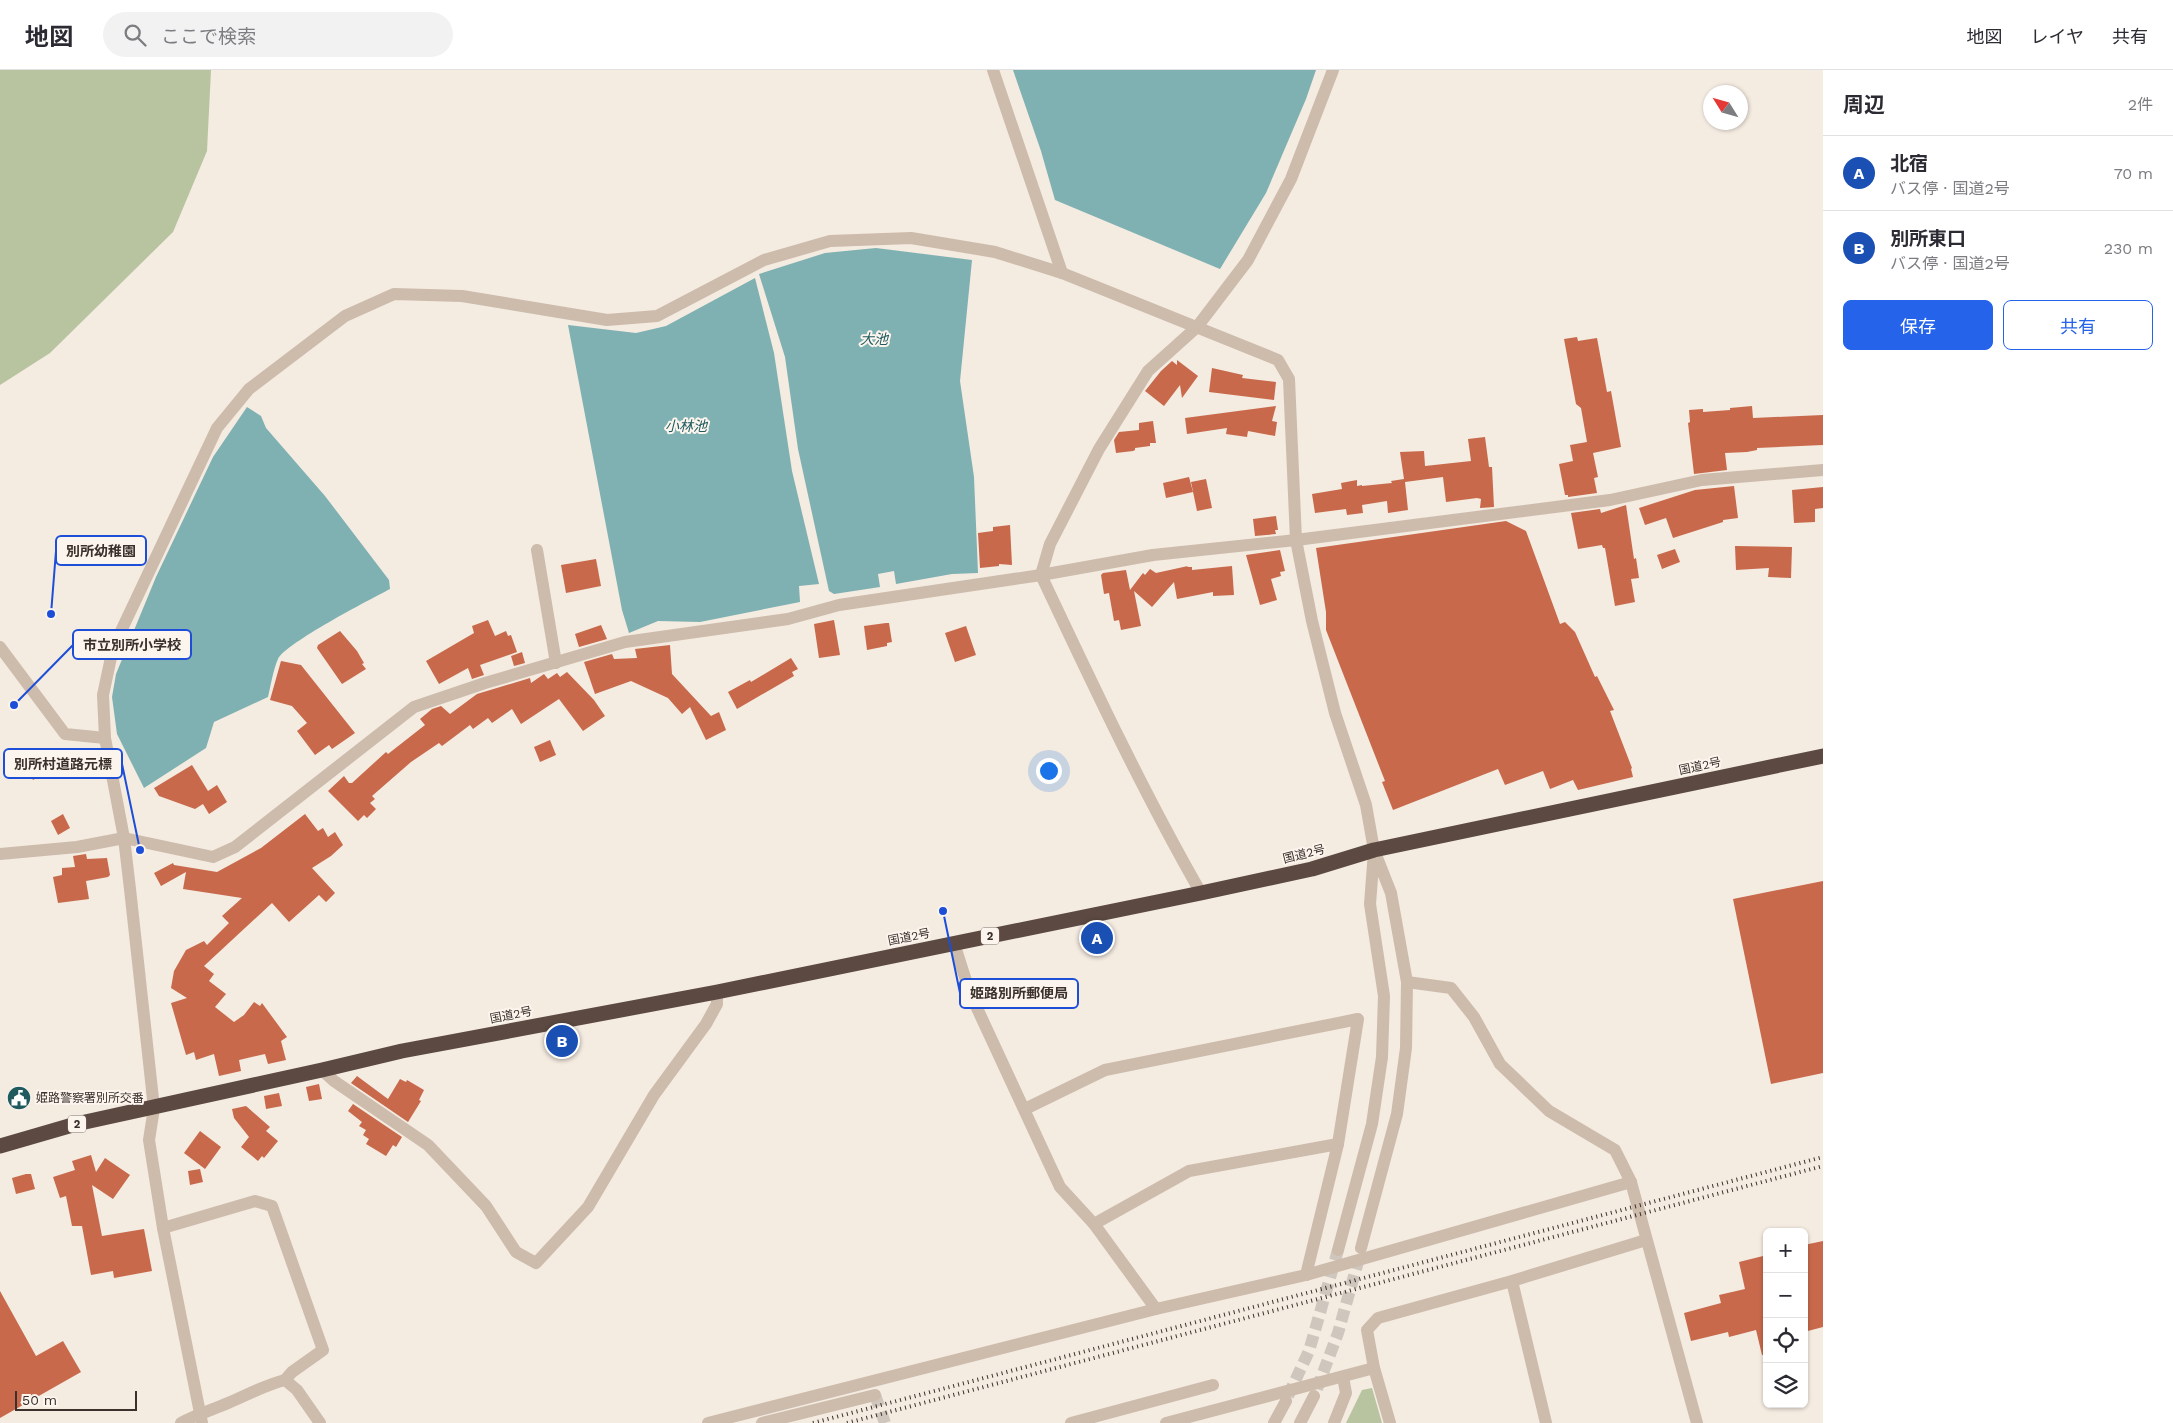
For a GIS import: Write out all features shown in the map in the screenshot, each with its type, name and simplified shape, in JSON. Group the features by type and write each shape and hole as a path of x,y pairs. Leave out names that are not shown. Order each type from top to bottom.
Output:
{"highway":[{"name":"国道2号","path":"0,1146 76,1124 402,1051 718,992 1201,893 1312,868 1374,850 1823,756"}],"street":[{"path":"993,70 1062,273"},
{"path":"1201,893 1160,823 1149,797 1115,733 1041,575 1050,544 1099,449 1148,371 1197,327 1248,260 1291,179 1333,70"},
{"path":"201,1418 163,1228 149,1140 154,1108 124,838 105,738 103,695 113,648 216,428 249,389 345,316 394,294 462,296 607,320 657,316 764,260 830,241 911,238 995,252 1062,273 1278,360 1289,379 1296,540 1321,658 1335,713 1366,806 1374,850 1391,893 1407,982 1406,1048 1397,1114 1361,1248"},
{"path":"0,854 77,847 124,838 213,857 235,847 414,707 484,683 625,642 788,619 839,605 1041,575 1153,555 1296,540 1610,500 1702,480 1823,470"},
{"path":"537,550 556,663"},
{"path":"0,647 66,734 105,738"},
{"path":"1338,1250 1372,1124 1382,1057 1384,996 1370,904 1374,850"},
{"path":"954,943 970,993 1060,1187 1094,1224 1156,1309"},
{"path":"1407,982 1451,988 1474,1017 1500,1064 1550,1111 1615,1150 1631,1182 1697,1423"},
{"path":"322,1070 334,1081 428,1145 486,1206 516,1252 536,1262 588,1207 654,1095 706,1024 717,1004 718,992"},
{"path":"1025,1109 1105,1070 1358,1019 1338,1144 1306,1275"},
{"path":"1094,1224 1189,1170 1338,1144"},
{"path":"708,1423 1156,1309 1306,1275 1631,1182"},
{"path":"163,1228 255,1201 272,1206 323,1350 292,1372 285,1380 272,1383 201,1418 181,1423"},
{"path":"1390,1423 1374,1368 1367,1330 1378,1318 1512,1282 1646,1240"},
{"path":"1512,1282 1546,1423"},
{"path":"1166,1423 1374,1368"},
{"path":"1334,1423 1346,1393 1343,1377"},
{"path":"285,1380 297,1390 320,1423"},
{"path":"1071,1423 1213,1385"},
{"path":"762,1423 875,1395"},
{"path":"1300,1423 1314,1396"},
{"path":"1274,1423 1286,1400"},
{"path":"1219,1410 1222,1423"}],"green space":[{"path":"0,70 211,70 207,151 173,232 50,353 0,385"},
{"path":"1372,1388 1382,1423 1346,1423 1362,1390"}],"water":[{"path":"1013,70 1316,70 1306,99 1266,193 1220,269 1055,200 1041,151"},
{"name":"大池","path":"876,248 972,260 960,381 974,477 978,573 952,574 896,584 894,571 878,574 880,587 834,594 829,591 798,449 785,357 759,274 825,253"},
{"name":"小林池","path":"755,278 774,353 792,471 819,584 799,586 800,602 700,622 658,621 629,633 622,610 568,325 636,333 666,326"},
{"path":"247,407 261,416 266,428 325,496 389,580 390,589 329,622 284,652 276,663 268,697 214,722 206,748 144,788 117,734 112,697 116,674 156,577 213,457"}],"building":[{"path":"1577,337 1578,341 1597,338 1607,392 1611,391 1621,447 1593,453 1598,477 1594,478 1597,493 1568,497 1568,495 1565,495 1559,464 1573,461 1570,445 1587,442 1581,408 1576,404 1564,339"},
{"path":"1177,360 1198,376 1182,398 1180,385 1164,406 1145,391 1172,361 1177,365"},
{"path":"1212,368 1243,375 1242,378 1276,382 1274,400 1209,392"},
{"path":"1276,406 1272,421 1277,422 1275,436 1248,431 1247,437 1226,434 1227,428 1187,434 1185,418"},
{"path":"1752,406 1753,418 1823,415 1823,445 1757,448 1757,450 1747,452 1725,453 1727,470 1694,474 1688,423 1690,422 1689,410 1703,409 1703,412"},
{"path":"1153,421 1156,443 1150,443 1150,446 1135,448 1133,451 1116,453 1114,440 1119,432 1139,430 1139,423"},
{"path":"1485,437 1489,467 1492,467 1494,507 1480,508 1481,499 1477,498 1446,502 1443,477 1405,482 1408,510 1388,513 1387,501 1362,505 1363,513 1347,515 1346,509 1315,513 1312,494 1342,489 1341,483 1357,480 1357,486 1362,486 1392,483 1391,481 1404,479 1400,452 1424,451 1425,466 1471,461 1468,439"},
{"path":"1189,477 1193,492 1166,498 1163,483"},
{"path":"1206,479 1212,508 1197,511 1191,482"},
{"path":"1734,486 1738,518 1723,520 1723,522 1673,538 1666,518 1645,525 1639,508 1695,490"},
{"path":"1823,487 1823,508 1815,509 1815,522 1794,523 1792,490"},
{"path":"1626,505 1634,559 1636,558 1639,578 1631,579 1635,602 1615,606 1605,548 1602,545 1578,549 1571,513 1600,509 1601,513"},
{"path":"1276,516 1278,530 1275,530 1276,534 1255,536 1253,519"},
{"path":"1506,521 1526,531 1560,624 1565,622 1575,632 1595,677 1597,676 1614,710 1610,711 1632,768 1633,777 1578,790 1573,780 1550,789 1543,771 1505,785 1498,769 1393,810 1382,782 1385,781 1326,630 1326,612 1316,548"},
{"path":"1010,525 1012,565 999,564 999,566 980,568 978,533 993,531 993,527"},
{"path":"1735,546 1792,547 1791,578 1768,577 1769,568 1736,570"},
{"path":"1675,549 1680,562 1662,569 1657,555"},
{"path":"1280,550 1285,571 1280,572 1281,576 1271,579 1277,600 1260,605 1246,555"},
{"path":"596,559 601,586 566,593 561,565"},
{"path":"1188,566 1192,567 1192,570 1232,566 1234,595 1213,596 1213,592 1177,599 1174,582 1152,607 1134,591 1141,626 1121,630 1119,620 1114,621 1109,593 1104,594 1101,575 1103,573 1126,570 1130,590 1143,573 1145,575 1150,569 1156,573"},
{"path":"488,620 495,636 506,631 508,636 511,635 517,652 480,665 484,675 472,679 468,668 439,684 426,661 474,633 472,626"},
{"path":"834,620 840,655 819,658 814,624"},
{"path":"889,623 892,642 887,643 887,646 867,650 864,626"},
{"path":"601,625 607,639 579,647 575,634"},
{"path":"966,626 976,655 955,662 945,633"},
{"path":"340,631 357,651 366,669 342,684 317,648 318,645"},
{"path":"670,645 672,674 711,716 719,712 726,730 706,740 690,707 682,714 668,698 631,681 595,694 584,662 612,654 614,659 637,658 635,649"},
{"path":"522,652 525,663 514,666 511,656"},
{"path":"791,658 798,669 792,672 794,676 737,709 728,692 750,680 751,682"},
{"path":"281,661 301,665 355,733 332,749 329,745 315,755 297,731 307,723 292,706 270,700"},
{"path":"567,672 594,700 605,716 583,731 559,699 521,724 512,709 492,723 488,718 473,729 470,725 442,746 439,743 411,762 372,796 375,799 370,803 376,809 367,818 364,815 358,821 328,791 344,776 349,783 352,783 386,752 388,754 425,725 420,719 432,709 441,706 450,714 477,694 530,678 531,683 544,674 548,679 557,673 560,677"},
{"path":"550,740 556,755 540,762 534,747"},
{"path":"49,748 59,765 33,780 23,763"},
{"path":"192,765 208,791 217,785 227,802 209,814 203,804 195,809 159,796 154,788"},
{"path":"63,814 70,828 58,835 51,821"},
{"path":"305,814 318,831 323,828 328,837 335,832 343,845 331,856 312,868 335,893 326,902 319,895 289,922 272,903 204,966 214,974 209,981 226,994 215,1007 234,1022 244,1015 254,1002 260,1006 262,1003 287,1037 281,1041 286,1060 268,1064 265,1054 239,1060 241,1071 219,1076 214,1054 196,1060 194,1052 186,1055 171,1003 187,998 171,988 174,971 186,950 204,941 207,945 229,923 222,916 242,898 183,889 186,872 161,886 154,873 173,863 174,865 217,872 261,848"},
{"path":"86,854 87,859 107,858 110,875 86,881 89,899 58,903 53,877 62,875 62,868 75,867 73,856"},
{"path":"1823,881 1823,1073 1771,1084 1733,899"},
{"path":"357,1076 388,1099 400,1079 406,1082 407,1080 424,1090 419,1100 421,1101 408,1122 351,1083"},
{"path":"319,1084 322,1099 309,1101 306,1087"},
{"path":"279,1093 282,1106 266,1109 264,1096"},
{"path":"353,1104 402,1137 396,1147 393,1145 386,1156 366,1144 369,1139 363,1135 366,1130 359,1126 362,1122 348,1111"},
{"path":"246,1106 270,1127 266,1131 278,1141 264,1158 262,1156 258,1161 241,1147 249,1137 234,1118 232,1109"},
{"path":"200,1131 221,1147 205,1169 184,1153"},
{"path":"91,1155 96,1172 105,1158 130,1175 113,1199 92,1185 102,1236 144,1229 152,1271 114,1278 113,1271 91,1275 82,1226 72,1226 66,1196 60,1198 53,1177 75,1170 72,1161"},
{"path":"200,1169 203,1182 190,1185 188,1171"},
{"path":"31,1174 35,1189 16,1194 12,1178"},
{"path":"1823,1241 1823,1327 1808,1331 1808,1273 1808,1244"},
{"path":"1763,1256 1763,1355 1756,1330 1729,1337 1728,1332 1691,1341 1684,1313 1721,1303 1719,1295 1745,1289 1739,1262"},
{"path":"0,1291 36,1356 63,1341 81,1372 0,1418"}],"tunnel":[{"path":"1288,1396 1309,1351 1338,1250"},
{"path":"1317,1389 1338,1333 1361,1251"},
{"path":"875,1395 885,1423"}],"railway":[{"path":"813,1423 1823,1157"},
{"path":"847,1423 1823,1166"}],"place":[{"name":"別所幼稚園","path":"51,614"},
{"name":"市立別所小学校","path":"14,705"},
{"name":"別所村道路元標","path":"140,850"},
{"name":"姫路別所郵便局","path":"943,911"},
{"name":"北宿","path":"1097,938"},
{"name":"別所東口","path":"562,1041"},
{"name":"姫路警察署別所交番","path":"19,1098"}]}
